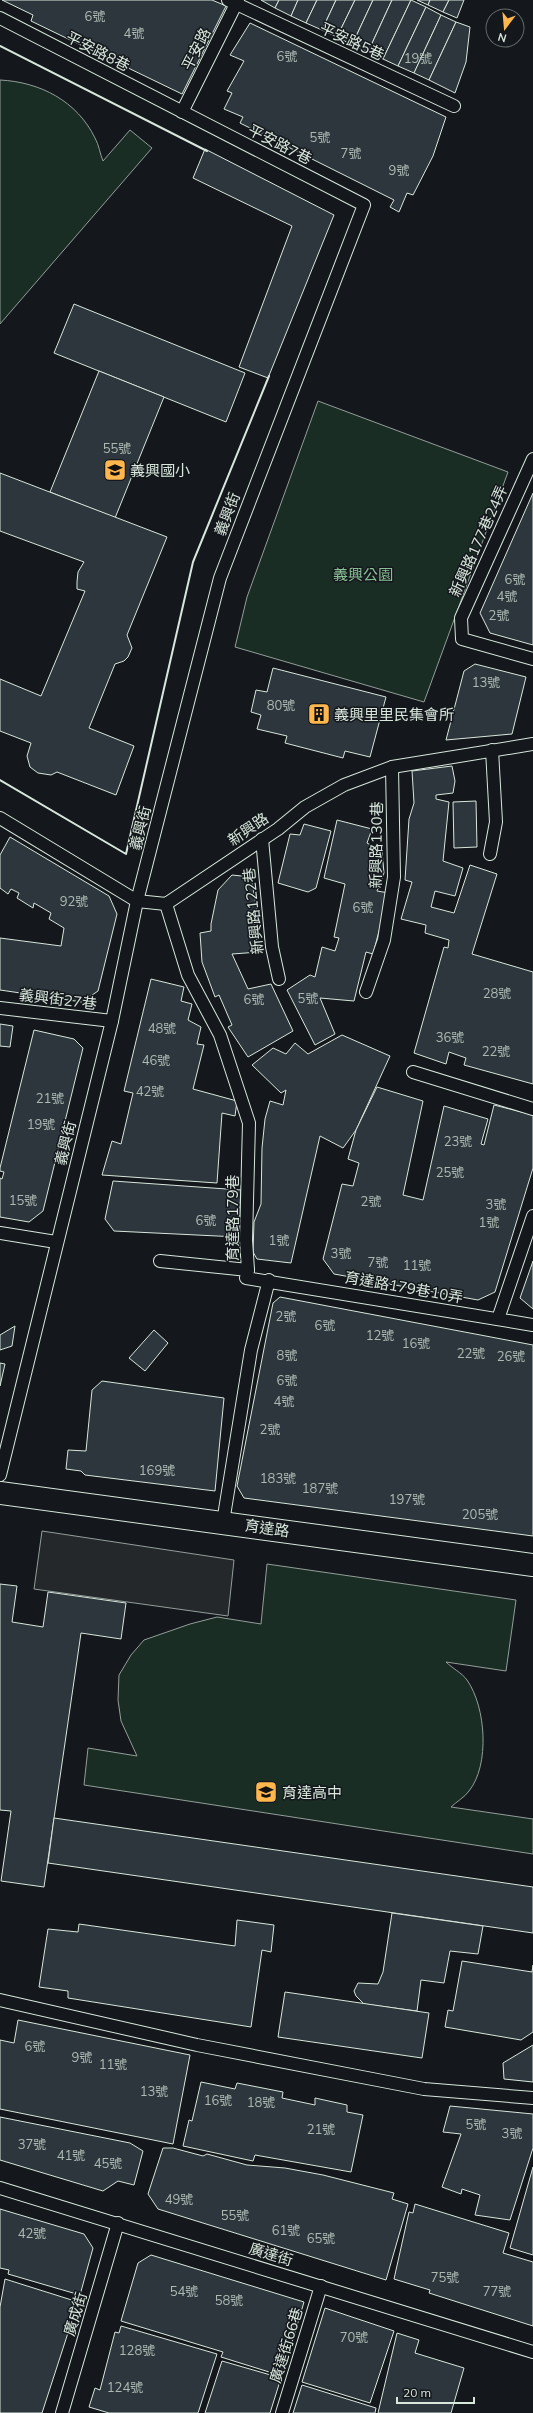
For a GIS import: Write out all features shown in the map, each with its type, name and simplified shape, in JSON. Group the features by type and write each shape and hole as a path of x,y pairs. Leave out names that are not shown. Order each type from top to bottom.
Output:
{"street":[{"name":"育達路","path":"0,1493 533,1565"}],"lane":[{"name":"平安路5巷","path":"234,1 454,106"},
{"name":"平安路","path":"182,112 234,1"},
{"name":"平安路8巷","path":"0,18 182,112"},
{"name":"平安路7巷","path":"182,112 364,205"},
{"name":"義興街","path":"0,1475 56,1242 112,1021 137,901 220,578 364,205"},
{"name":"新興路177巷24弄","path":"533,459 461,618 462,639 533,659"},
{"name":"新興路","path":"166,904 312,803 344,785 392,767 533,744"},
{"path":"490,854 496,822 492,750"},
{"name":"新興路130巷","path":"366,992 384,940 394,877 392,767"},
{"path":"0,818 137,901 166,904"},
{"name":"新興路122巷","path":"262,839 272,947 279,979"},
{"name":"育達路179巷","path":"166,904 188,975 220,1035 249,1123 246,1240 248,1270 246,1278 269,1280"},
{"name":"義興街27巷","path":"0,1008 112,1021"},
{"path":"413,1072 533,1109"},
{"path":"498,1319 533,1216"},
{"path":"0,1233 56,1242"},
{"path":"160,1261 248,1270"},
{"path":"223,1522 251,1350 269,1280"},
{"name":"育達路179巷10弄","path":"269,1280 533,1326"},
{"path":"0,2000 197,2045 424,2089 533,2098"},
{"name":"廣達街","path":"0,2188 118,2223 533,2352"},
{"name":"廣成街","path":"62,2413 118,2223"},
{"name":"廣達街66巷","path":"282,2413 321,2286"}],"green space":[{"path":"0,80 43,89 68,104 87,125 96,141 103,161 130,130 152,148 0,324"},
{"name":"義興公園","path":"318,401 508,472 424,702 235,647 247,597"},
{"path":"267,1564 516,1600 506,1671 446,1662 465,1677 473,1691 482,1720 483,1736 483,1752 476,1780 467,1793 451,1807 533,1819 533,1854 84,1785 88,1748 137,1756 121,1721 118,1700 119,1675 131,1655 144,1640 190,1624 217,1617 261,1624"}],"shaded area":[{"path":"42,1531 234,1560 228,1616 34,1589"}],"building":[{"path":"2,0 212,0 226,6 182,94 31,21 33,15"},
{"path":"261,0 279,0 275,8"},
{"path":"279,0 298,0 291,16 275,8"},
{"path":"298,0 317,0 306,23 291,16"},
{"path":"317,0 336,0 322,30 306,23"},
{"path":"336,0 355,0 337,37 322,30"},
{"path":"355,0 373,0 352,45 337,37"},
{"path":"373,0 392,0 368,52 352,45"},
{"path":"392,0 411,0 383,59 368,52"},
{"path":"411,0 426,7 398,66 383,59"},
{"path":"417,0 430,0 428,5"},
{"path":"430,0 449,0 443,12 428,5"},
{"path":"449,0 464,0 457,18 443,12"},
{"path":"426,7 441,15 414,73 398,66"},
{"path":"441,15 456,22 429,80 414,73"},
{"path":"456,22 470,27 466,62 455,93 429,80"},
{"path":"250,23 446,117 433,156 413,195 407,193 399,212 390,207 394,200 240,123 243,117 224,109 232,93 227,91 244,61 230,55"},
{"path":"205,149 334,215 268,378 239,367 292,226 193,178"},
{"path":"74,304 245,373 226,422 54,353"},
{"path":"99,371 164,397 115,518 50,492"},
{"path":"0,473 167,537 127,635 132,648 128,657 124,661 115,664 89,728 134,746 116,795 57,772 51,775 38,773 30,767 27,756 31,743 0,731 0,679 41,696 85,591 77,589 78,572 84,562 0,531"},
{"path":"533,493 533,645 490,633 480,613"},
{"path":"475,664 526,677 512,734 446,740 464,671"},
{"name":"義興里里民集會所","path":"273,668 386,697 370,757 345,751 343,758 285,743 287,736 257,729 261,715 251,712 256,690 267,692"},
{"path":"452,766 455,781 453,793 436,795 436,799 449,802 443,861 463,868 455,896 435,891 431,907 454,913 470,865 497,874 472,954 533,972 533,1084 464,1065 466,1058 449,1052 446,1064 414,1053 444,947 448,948 449,940 425,933 426,925 401,919 412,882 405,880 409,819 414,803 412,771"},
{"path":"476,801 477,847 454,848 453,802"},
{"path":"337,820 372,829 367,843 382,851 384,873 377,891 389,893 373,954 366,952 354,1001 320,998 335,1034 315,1045 287,990 310,975 315,977 322,947 335,951 339,938 334,937 345,884 324,878"},
{"path":"304,824 331,831 316,888 308,892 278,883 290,834 300,835"},
{"path":"10,837 109,896 117,914 98,991 82,1002 0,990 0,938 61,946 64,928 49,919 51,913 34,903 33,908 17,898 19,893 11,889 8,894 0,888 0,855"},
{"path":"232,875 251,877 258,916 254,924 259,952 232,954 248,989 271,984 293,1031 248,1057 228,1027 232,1025 219,995 215,997 202,962 200,933 211,931 218,890"},
{"path":"151,979 184,987 181,1001 192,1004 188,1020 201,1027 197,1044 204,1045 193,1089 237,1101 235,1116 222,1113 217,1183 102,1175 112,1141 121,1144 133,1093 124,1091"},
{"path":"0,1024 13,1026 10,1047 0,1046"},
{"path":"34,1030 74,1039 83,1048 43,1211 29,1222 0,1217 0,1178 2,1179 4,1172 0,1171 0,1168"},
{"path":"342,1035 390,1056 356,1130 343,1148 320,1136 291,1263 257,1259 253,1252 254,1222 261,1204 262,1148 265,1119 270,1101 283,1105 286,1090 281,1093 252,1065 273,1048 286,1054 295,1043 308,1054"},
{"path":"377,1087 423,1101 403,1195 423,1200 444,1106 488,1119 481,1144 484,1145 494,1105 533,1115 533,1168 495,1292 478,1300 334,1274 323,1259 342,1184 353,1186 359,1163 348,1159 356,1130"},
{"path":"113,1181 241,1190 238,1237 114,1231 105,1219"},
{"path":"533,1261 533,1309 520,1298"},
{"path":"280,1297 533,1345 533,1536 244,1498 237,1486 273,1303"},
{"path":"15,1326 12,1346 0,1350 0,1335"},
{"path":"154,1330 168,1343 145,1371 129,1358"},
{"path":"0,1363 5,1364 0,1386"},
{"path":"102,1381 224,1398 215,1491 85,1475 81,1471 66,1469 68,1450 86,1451 92,1390"},
{"path":"0,1584 17,1586 12,1622 43,1627 48,1592 126,1603 121,1639 81,1633 44,1887 1,1881 11,1811 0,1810"},
{"path":"54,1818 533,1887 533,1933 48,1863"},
{"path":"392,1913 483,1926 478,1954 450,1951 444,1983 421,1980 417,2011 364,2004 356,1996 354,1991 358,1983 378,1984 383,1972"},
{"path":"237,1920 274,1925 271,1952 262,1950 251,2027 68,1998 68,1991 39,1987 48,1929 78,1932 79,1924 235,1946"},
{"path":"462,1961 532,1972 533,1965 533,2032 521,2040 445,2027 448,2010 453,2011"},
{"path":"285,1992 429,2013 422,2058 278,2037"},
{"path":"18,2020 190,2055 173,2144 0,2109 0,2040 14,2043"},
{"path":"533,2045 533,2082 504,2079 503,2063"},
{"path":"201,2082 235,2089 237,2083 283,2092 282,2098 315,2105 315,2098 347,2105 347,2112 363,2115 351,2172 255,2155 253,2161 183,2146 189,2120 192,2121"},
{"path":"450,2106 533,2114 533,2148 510,2220 475,2215 480,2195 462,2189 461,2194 442,2187 461,2134 443,2132"},
{"path":"0,2117 130,2143 143,2151 134,2185 118,2181 103,2191 0,2160"},
{"path":"163,2148 173,2148 203,2156 207,2154 247,2165 285,2168 323,2175 394,2193 392,2199 408,2204 386,2280 158,2209 148,2194"},
{"path":"533,2167 533,2255 510,2248"},
{"path":"415,2204 509,2233 503,2253 533,2262 533,2326 429,2293 430,2290 394,2279 409,2212 413,2213"},
{"path":"0,2209 84,2234 93,2248 80,2295 8,2274 9,2270 0,2268"},
{"path":"151,2255 304,2302 282,2376 221,2357 223,2352 121,2321 138,2263"},
{"path":"5,2279 78,2302 42,2413 0,2413 0,2307"},
{"path":"325,2308 394,2331 370,2403 302,2382"},
{"path":"121,2326 217,2354 198,2413 109,2413 89,2407 95,2388 100,2390 115,2332 119,2333"},
{"path":"397,2333 419,2340 415,2353 464,2368 451,2413 378,2413"},
{"path":"222,2361 281,2378 270,2413 205,2413"},
{"path":"302,2385 376,2408 375,2413 293,2413"}],"wall":[{"path":"0,46 207,151"},
{"path":"0,780 126,854 193,562 269,376"}],"place":[{"name":"義興國小","path":"115,470"},
{"name":"義興里里民集會所","path":"319,714"},
{"name":"育達高中","path":"266,1792"}]}
